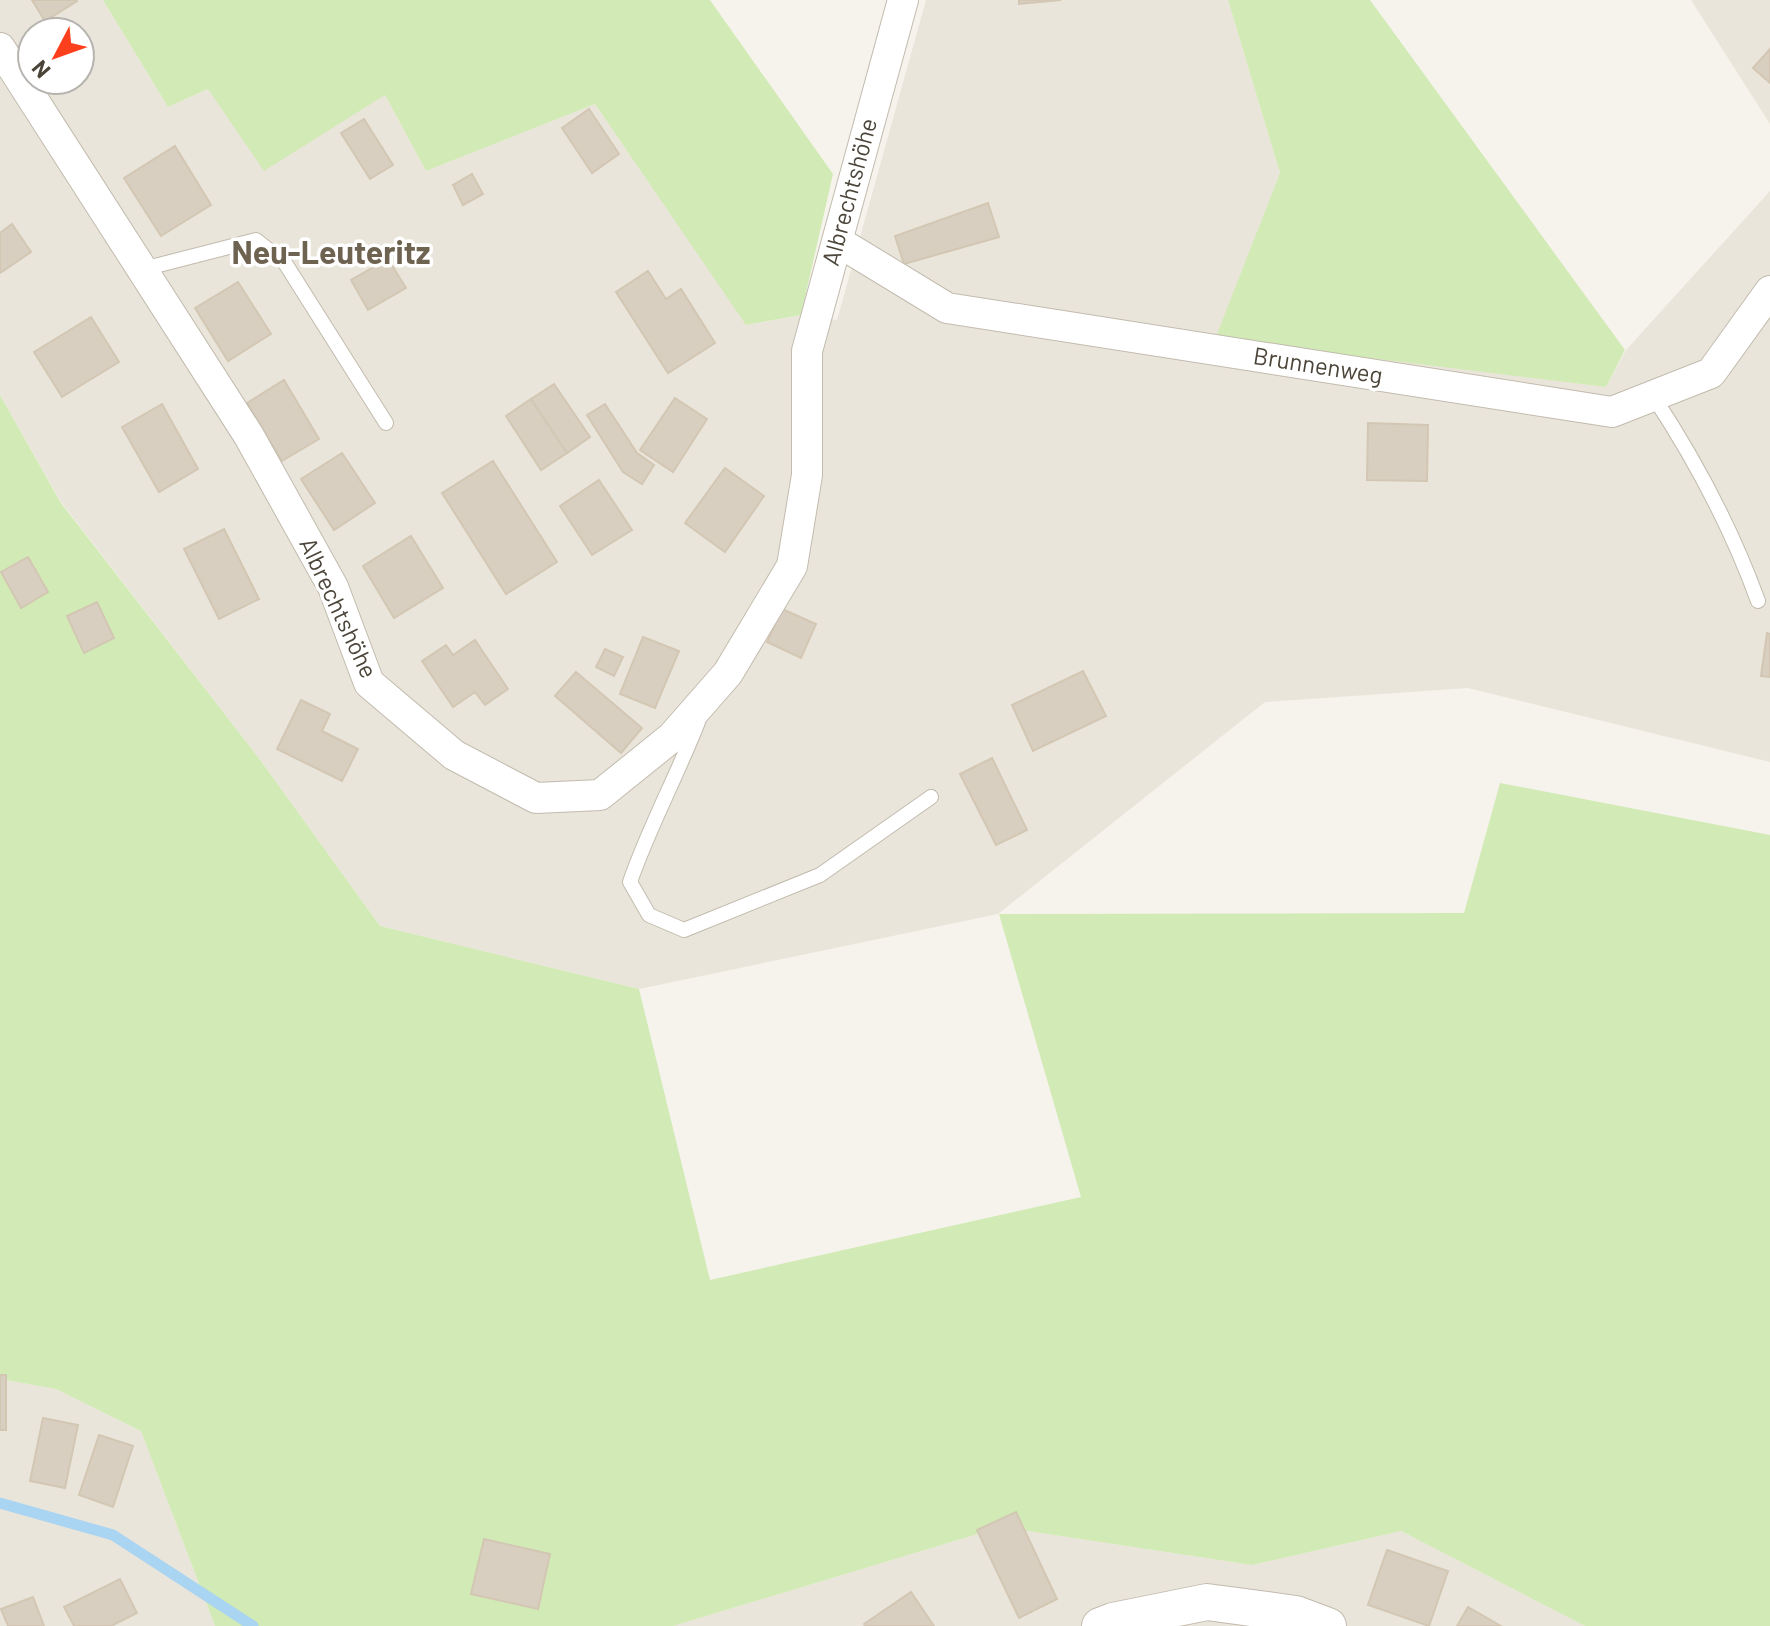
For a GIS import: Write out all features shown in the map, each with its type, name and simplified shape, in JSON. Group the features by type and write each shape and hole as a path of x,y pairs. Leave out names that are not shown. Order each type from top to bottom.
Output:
{"street":[{"name":"Albrechtshöhe","path":"0,48 249,436 333,587 369,683 454,755 536,798 600,795 672,737 728,673 792,566 807,475 807,351 903,0"},
{"name":"Brunnenweg","path":"837,241 947,308 1612,412 1711,373 1770,291"},
{"path":"1100,1626 1207,1602 1296,1614 1328,1626"}],"lane":[{"path":"143,269 256,240 285,263 386,423"},
{"path":"1653,396 1714,496 1738,546 1758,601"},
{"path":"708,696 677,776 641,849 630,882 649,915 684,930 820,875 931,797"}],"shaded area":[{"path":"0,0 103,0 168,107 208,89 385,95 426,171 595,104 747,325 801,315 837,320 926,0 1228,0 1280,173 1216,338 1606,387 1626,350 1770,191 1770,762 1468,688 1265,702 998,914 639,989 380,926 258,757 61,502 0,395"},
{"path":"1691,0 1770,0 1770,124"},
{"path":"0,1379 56,1389 141,1431 215,1626 0,1626"},
{"path":"1001,1527 1252,1565 1401,1531 1585,1626 673,1626"}],"green space":[{"path":"103,0 710,0 833,174 801,315 746,325 595,104 426,171 385,95 264,171 208,89 168,107"},
{"path":"1228,0 1370,0 1625,350 1606,387 1215,339 1280,173"},
{"path":"0,395 61,503 258,757 380,926 639,989 710,1280 1081,1197 999,914 1464,913 1500,783 1770,835 1770,1626 1585,1626 1401,1531 1252,1565 1001,1527 673,1626 215,1626 141,1431 56,1389 0,1379"}],"building":[{"path":"32,0 77,1 53,16 42,16"},
{"path":"1019,0 1061,0 1019,4"},
{"path":"1770,49 1770,83 1753,68"},
{"path":"589,109 619,154 592,173 562,128"},
{"path":"364,119 393,165 370,179 341,133"},
{"path":"175,146 211,205 161,236 124,178"},
{"path":"472,174 483,194 463,205 453,185"},
{"path":"988,203 999,237 904,264 895,236"},
{"path":"12,224 31,252 0,273 0,233"},
{"path":"388,259 406,288 368,310 351,280"},
{"path":"648,271 666,299 681,289 715,343 668,373 616,292"},
{"path":"238,282 271,334 228,361 195,308"},
{"path":"91,317 119,362 62,397 34,352"},
{"path":"284,380 319,439 282,461 247,403"},
{"path":"554,384 590,437 567,453 531,399"},
{"path":"675,398 707,419 673,472 640,450"},
{"path":"531,399 567,453 541,470 506,416"},
{"path":"162,404 198,469 159,492 122,427"},
{"path":"605,404 637,453 654,465 642,484 623,472 587,415"},
{"path":"1368,423 1428,425 1427,481 1367,480"},
{"path":"342,453 375,503 334,530 301,479"},
{"path":"493,461 557,562 506,594 442,493"},
{"path":"725,468 764,496 725,552 685,523"},
{"path":"599,480 632,530 592,555 560,506"},
{"path":"224,529 259,599 219,619 184,549"},
{"path":"411,536 443,588 394,618 363,566"},
{"path":"28,557 48,592 21,608 1,572"},
{"path":"97,602 114,638 84,653 67,616"},
{"path":"782,609 816,624 801,658 767,642"},
{"path":"1767,633 1770,634 1770,677 1761,676"},
{"path":"643,637 679,651 655,708 620,694"},
{"path":"475,640 508,689 485,705 475,692 453,707 422,661 446,645 453,655"},
{"path":"605,649 623,657 614,676 596,667"},
{"path":"1083,671 1106,716 1033,751 1012,705"},
{"path":"576,672 642,728 621,753 555,696"},
{"path":"301,700 330,714 322,731 358,749 342,781 277,749"},
{"path":"992,758 1027,830 996,845 960,774"},
{"path":"0,1375 6,1375 6,1430 0,1430"},
{"path":"43,1418 78,1425 65,1488 30,1481"},
{"path":"99,1435 133,1446 113,1507 79,1495"},
{"path":"1016,1512 1057,1599 1019,1618 977,1530"},
{"path":"484,1539 550,1554 538,1609 471,1594"},
{"path":"1387,1550 1448,1571 1429,1626 1368,1605"},
{"path":"120,1579 137,1613 111,1626 74,1626 64,1607"},
{"path":"911,1592 934,1626 865,1626 864,1624"},
{"path":"33,1597 44,1626 8,1626 1,1609"},
{"path":"1468,1607 1501,1626 1457,1626"}],"waterway":[{"path":"0,1503 113,1535 253,1626"}],"district":[{"name":"Neu-Leuteritz","path":"331,253"}]}
